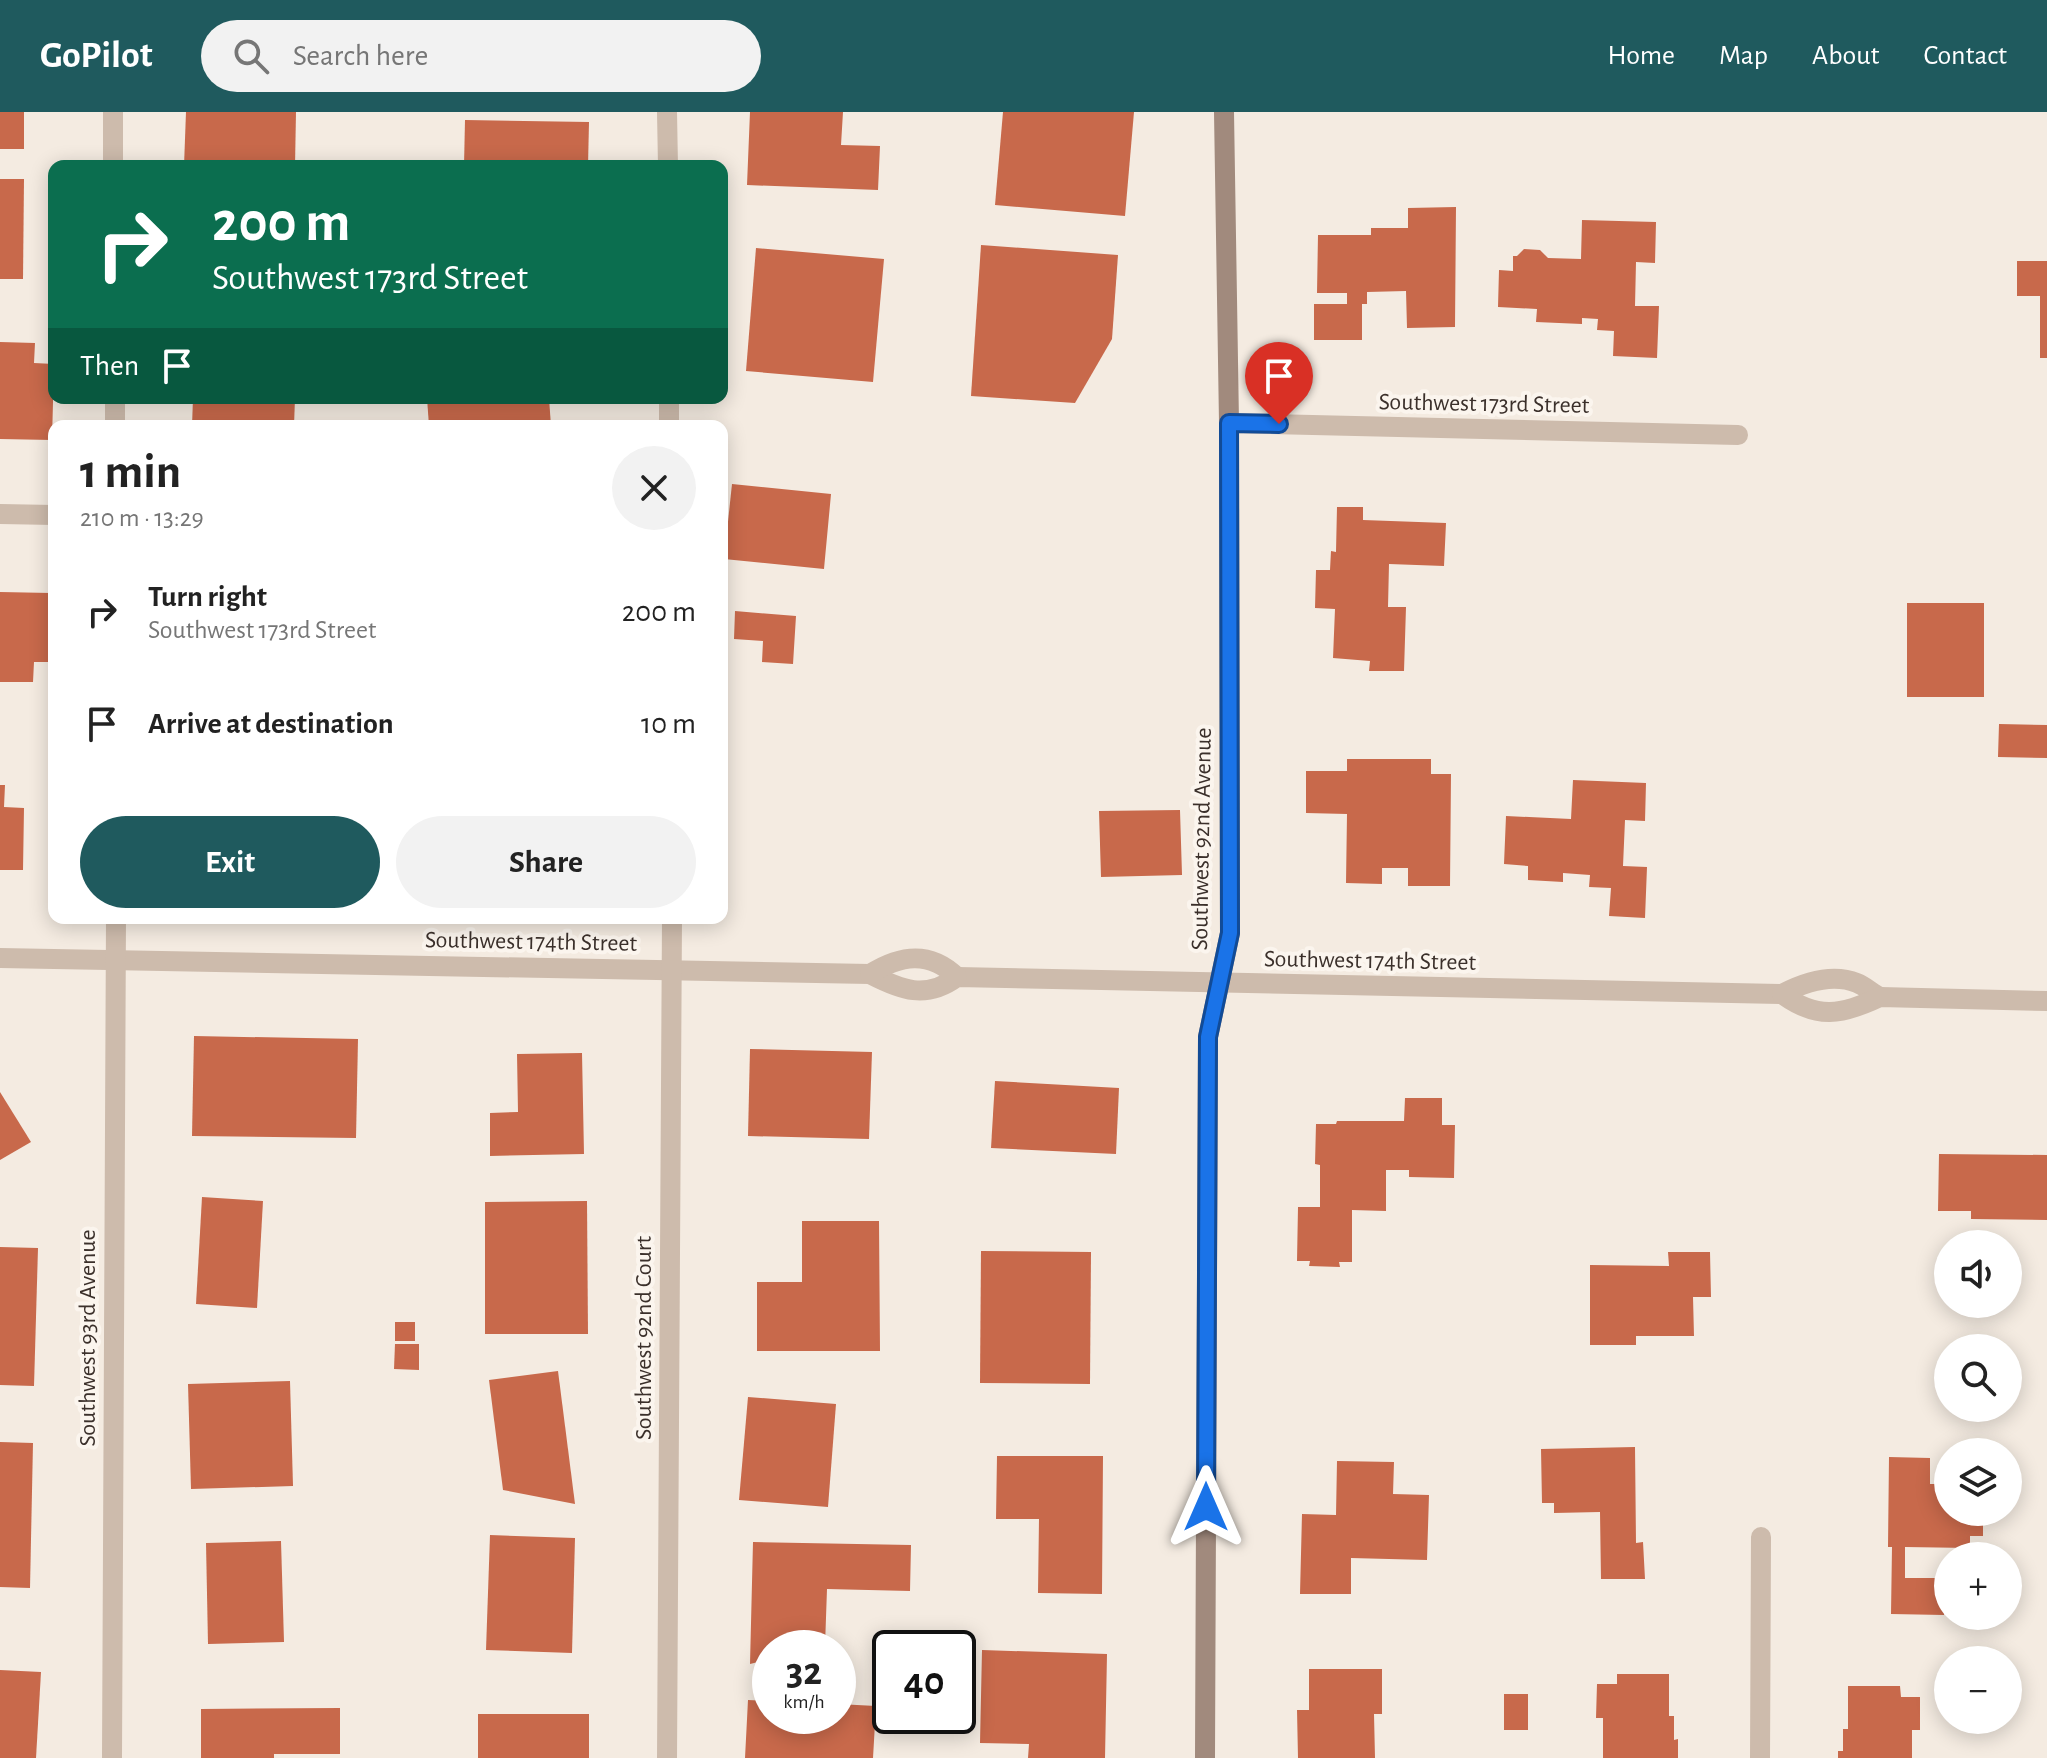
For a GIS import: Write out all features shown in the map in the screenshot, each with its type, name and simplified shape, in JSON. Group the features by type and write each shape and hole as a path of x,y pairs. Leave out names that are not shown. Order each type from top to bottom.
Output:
{"street":[{"path":"113,112 113,160"},
{"path":"667,112 668,160"},
{"name":"Southwest 92nd Avenue","path":"1205,1758 1208,1037 1230,933 1229,423 1224,112"},
{"name":"Southwest 173rd Street","path":"1229,423 1738,435"},
{"path":"0,514 48,515"},
{"name":"Southwest 93rd Avenue","path":"112,1758 116,924"},
{"name":"Southwest 92nd Court","path":"667,1758 672,924"},
{"name":"Southwest 174th Street","path":"0,958 870,974 898,987 931,991 957,977 1782,994 1799,985 1836,979 1857,983 1880,997"},
{"name":"Southwest 174th Street","path":"870,974 888,963 916,958 946,966 957,977"},
{"name":"Southwest 174th Street","path":"1782,994 1798,1005 1819,1011 1855,1009 1880,997 2047,1001"},
{"path":"1760,1758 1761,1537"}],"building":[{"path":"0,112 24,112 24,149 0,149"},
{"path":"186,112 296,112 295,160 184,160"},
{"path":"750,112 843,112 841,145 880,146 878,190 747,185"},
{"path":"1003,112 1134,112 1125,216 995,205"},
{"path":"465,120 589,122 588,160 464,160"},
{"path":"0,179 24,179 23,279 0,279"},
{"path":"1456,207 1455,327 1407,328 1406,291 1367,292 1367,304 1362,304 1362,340 1314,340 1314,304 1347,304 1347,293 1317,293 1318,235 1371,235 1371,228 1408,228 1408,208"},
{"path":"1582,220 1656,222 1655,263 1636,262 1635,306 1659,306 1657,358 1613,356 1614,331 1597,330 1598,319 1582,318 1582,324 1536,322 1537,309 1498,307 1499,270 1513,271 1513,256 1524,249 1540,250 1548,258 1581,259"},
{"path":"981,245 1118,255 1112,339 1075,403 971,396"},
{"path":"756,248 884,259 873,382 746,371"},
{"path":"2017,261 2047,261 2047,358 2040,358 2040,296 2017,296"},
{"path":"0,342 35,343 34,363 48,364 48,404 53,404 53,420 48,420 48,440 0,439"},
{"path":"193,404 295,404 294,420 192,420"},
{"path":"427,404 549,404 551,420 429,420"},
{"path":"732,484 831,494 824,569 728,559"},
{"path":"1337,507 1363,507 1363,520 1446,523 1444,566 1389,564 1388,607 1406,607 1404,671 1369,671 1370,661 1333,658 1335,609 1315,608 1316,570 1330,570 1331,551 1336,552"},
{"path":"0,592 48,593 48,662 34,662 33,682 0,682"},
{"path":"1907,603 1984,603 1984,697 1907,697"},
{"path":"735,611 796,616 793,664 762,662 763,641 734,639"},
{"path":"1999,724 2047,725 2047,758 1998,757"},
{"path":"1347,759 1431,759 1431,774 1451,774 1450,886 1408,886 1408,868 1382,868 1382,884 1346,883 1347,814 1306,813 1306,771 1347,771"},
{"path":"1573,780 1646,783 1645,821 1625,820 1623,866 1647,867 1645,918 1609,916 1611,888 1589,887 1590,875 1563,873 1563,882 1528,880 1528,866 1504,864 1506,816 1571,819"},
{"path":"0,785 5,785 4,807 24,808 23,870 0,870"},
{"path":"1180,810 1182,875 1101,877 1099,811"},
{"path":"194,1036 358,1039 356,1138 192,1136"},
{"path":"750,1049 872,1052 869,1139 748,1136"},
{"path":"582,1053 584,1154 490,1156 490,1113 518,1112 517,1054"},
{"path":"995,1081 1119,1088 1116,1154 991,1148"},
{"path":"0,1092 31,1142 0,1160"},
{"path":"1405,1098 1442,1098 1442,1125 1455,1125 1454,1178 1409,1177 1409,1170 1386,1170 1386,1211 1352,1210 1352,1262 1339,1262 1340,1267 1309,1266 1310,1261 1297,1261 1298,1207 1320,1207 1320,1165 1315,1164 1316,1124 1404,1121"},
{"path":"1939,1154 2047,1155 2047,1220 1971,1219 1971,1211 1938,1211"},
{"path":"202,1197 263,1201 257,1308 196,1304"},
{"path":"587,1201 588,1334 485,1334 485,1202"},
{"path":"802,1221 879,1221 880,1351 757,1351 757,1282 802,1282"},
{"path":"0,1247 38,1248 34,1386 0,1385"},
{"path":"981,1251 1091,1252 1090,1384 980,1383"},
{"path":"1668,1252 1710,1252 1711,1297 1693,1297 1694,1336 1636,1336 1636,1345 1590,1345 1590,1265 1669,1266"},
{"path":"395,1322 415,1322 415,1341 395,1341"},
{"path":"395,1344 419,1344 419,1370 394,1369"},
{"path":"558,1371 575,1504 503,1490 489,1380"},
{"path":"290,1381 293,1486 191,1489 188,1384"},
{"path":"748,1397 836,1404 828,1507 739,1500"},
{"path":"0,1442 33,1443 30,1588 0,1587"},
{"path":"1635,1447 1636,1543 1643,1542 1645,1579 1601,1579 1600,1512 1554,1513 1554,1503 1542,1503 1541,1449"},
{"path":"997,1456 1103,1456 1102,1594 1038,1593 1039,1519 996,1519"},
{"path":"1889,1457 1930,1458 1930,1484 1934,1484 1934,1526 1983,1526 1983,1536 1970,1536 1970,1542 1934,1542 1934,1547 1905,1547 1905,1578 1934,1578 1934,1615 1891,1614 1892,1547 1888,1547"},
{"path":"1337,1461 1394,1462 1393,1494 1429,1495 1427,1560 1351,1558 1351,1594 1300,1594 1302,1514 1336,1515"},
{"path":"490,1535 575,1538 572,1653 486,1650"},
{"path":"281,1541 284,1642 208,1644 206,1543"},
{"path":"753,1542 911,1545 910,1591 827,1589 826,1630 752,1630 750,1664"},
{"path":"982,1650 1107,1654 1105,1758 1028,1758 1029,1744 980,1743"},
{"path":"1309,1669 1382,1669 1382,1714 1374,1714 1375,1758 1298,1758 1297,1710 1309,1710"},
{"path":"0,1670 41,1672 36,1758 0,1758"},
{"path":"1617,1674 1669,1674 1669,1716 1674,1716 1678,1758 1603,1758 1603,1718 1596,1718 1597,1684 1617,1684"},
{"path":"1848,1686 1900,1686 1901,1697 1920,1697 1920,1730 1912,1730 1912,1758 1838,1758 1838,1751 1843,1751 1843,1729 1848,1729"},
{"path":"1504,1694 1528,1694 1528,1730 1504,1730"},
{"path":"748,1700 752,1700 752,1734 856,1734 856,1705 872,1706 873,1758 745,1758"},
{"path":"340,1708 340,1754 201,1758 201,1709"},
{"path":"478,1714 589,1714 589,1758 478,1758"}],"route":[{"path":"1206,1507 1208,1037 1230,933 1229,423 1279,424"}]}
